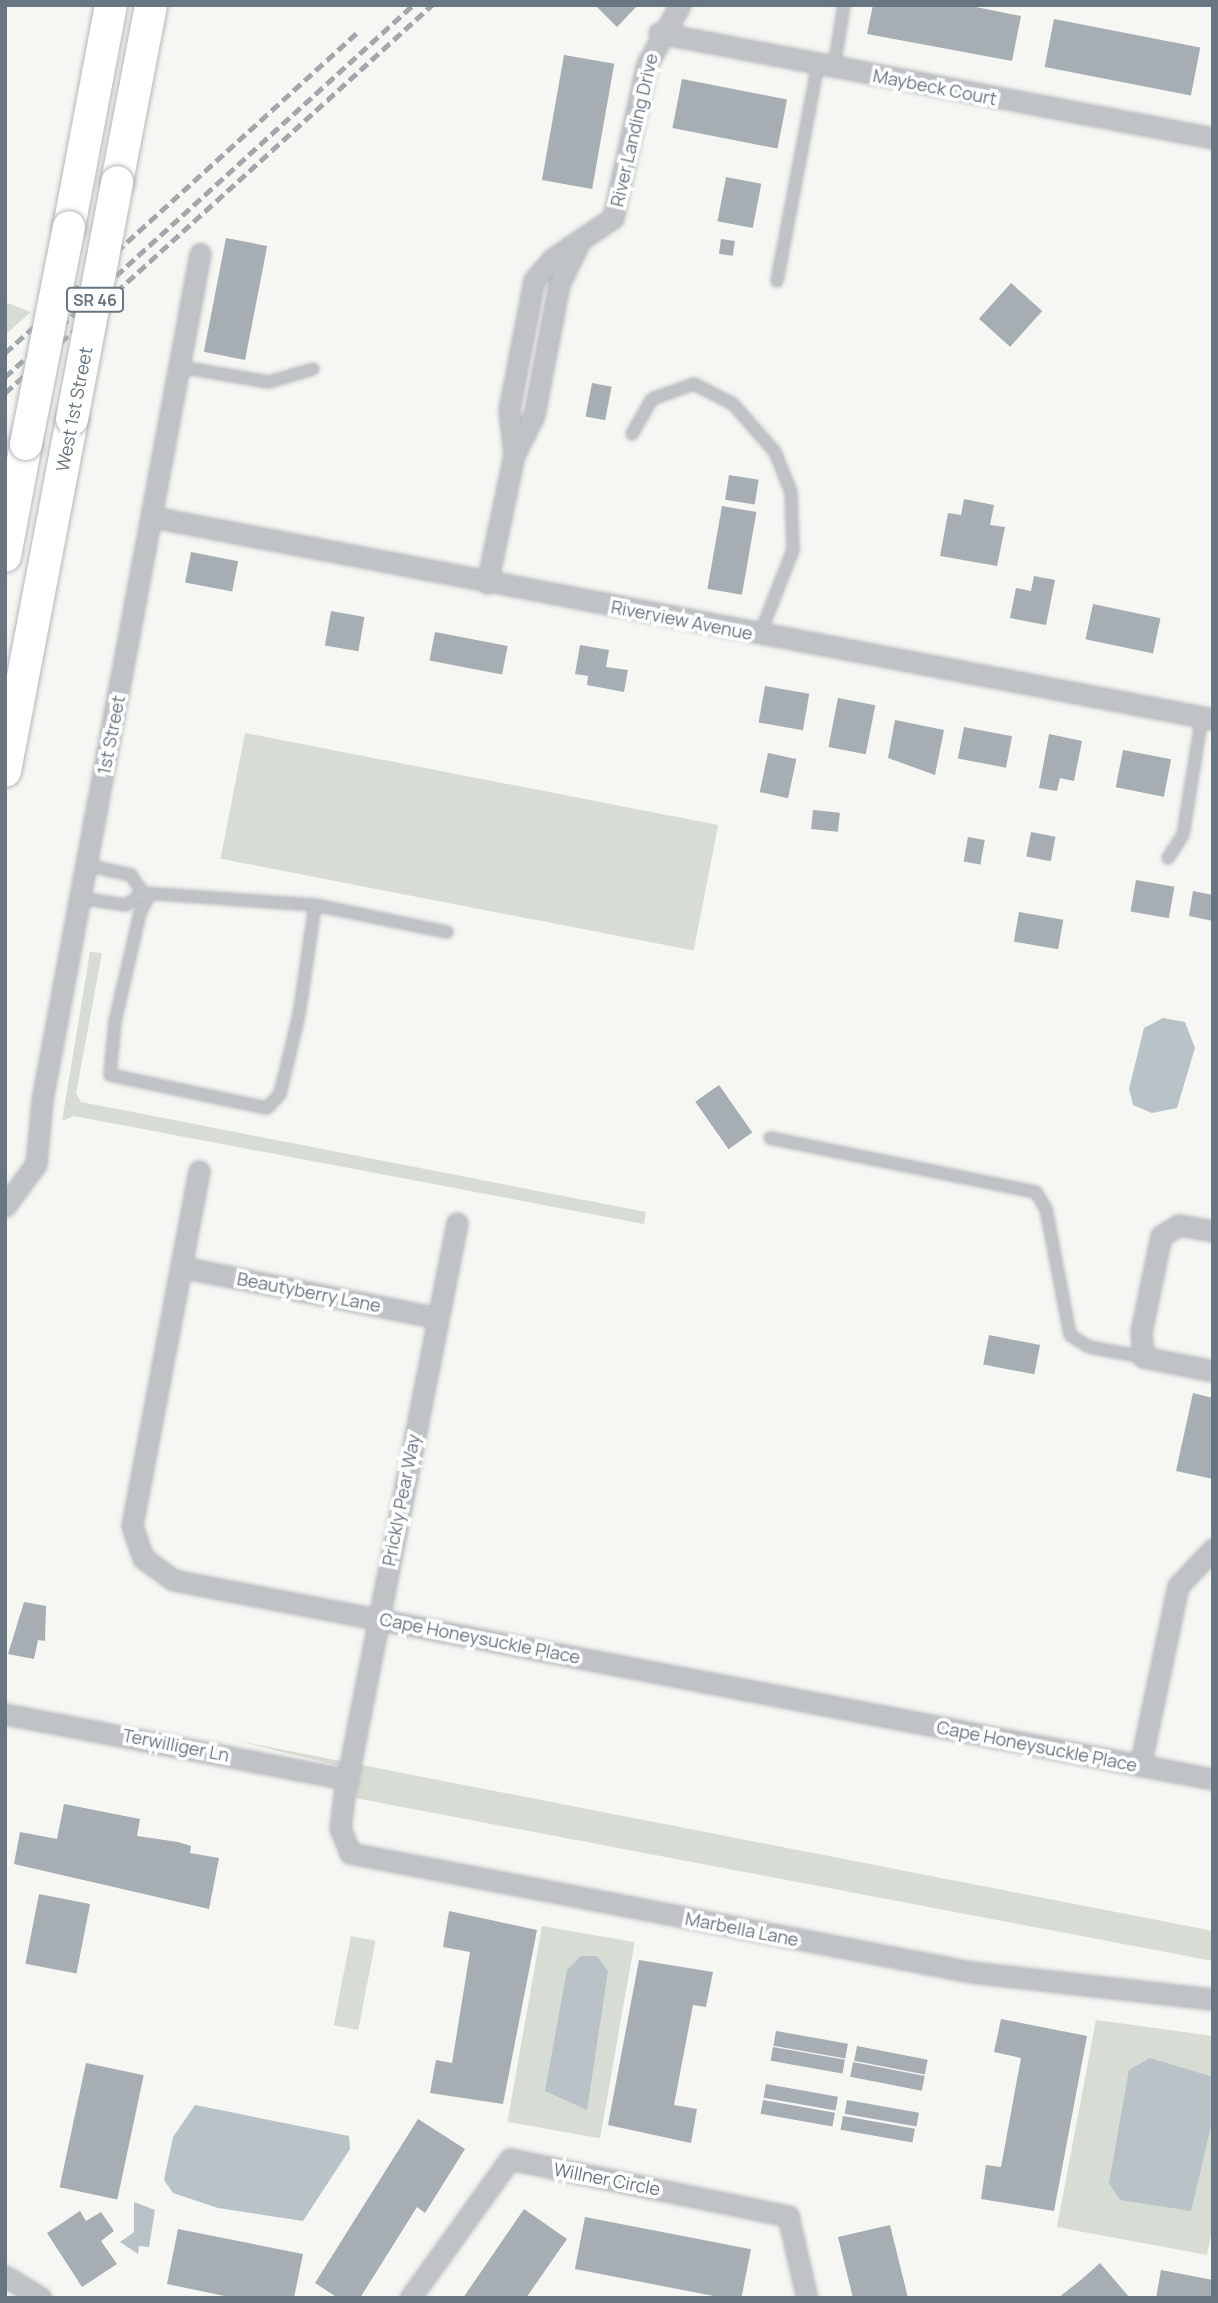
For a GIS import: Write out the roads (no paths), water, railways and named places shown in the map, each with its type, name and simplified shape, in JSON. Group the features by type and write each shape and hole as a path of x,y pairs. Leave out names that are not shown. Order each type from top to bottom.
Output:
{"main road":[{"name":"SR 46","path":"5,556 111,5"},
{"name":"West 1st Street","path":"5,771 151,5"}],"street":[{"name":"River Landing Drive","path":"514,455 509,410 522,327 534,280 578,244 603,229 620,202 659,33 680,5"},
{"name":"Maybeck Court","path":"659,33 1213,138"},
{"name":"River Landing Drive","path":"487,583 514,455 534,415 559,284 578,244"},
{"name":"1st Street","path":"5,1206 36,1164 86,864 200,254"},
{"path":"522,327 551,332"},
{"name":"Riverview Avenue","path":"152,517 487,583 1207,718"},
{"name":"Cape Honeysuckle Place","path":"199,1171 132,1526 143,1558 173,1580 1212,1779"},
{"name":"Prickly Pear Way","path":"347,1779 457,1223"},
{"path":"1213,1231 1179,1225 1161,1236 1146,1296 1143,1357 1213,1371"},
{"name":"Beautyberry Lane","path":"181,1267 438,1318"},
{"path":"1140,1766 1178,1586 1213,1549"},
{"name":"Terwilliger Ln","path":"5,1714 347,1779"},
{"name":"Marbella Lane","path":"347,1779 342,1838 350,1853 367,1860 1047,1985 1115,1983 1213,1999"},
{"name":"Willner Circle","path":"410,2298 509,2160 789,2216 807,2298"},
{"path":"11,2284 41,2298"}],"lane":[{"path":"777,281 826,66 844,5"},
{"path":"180,367 269,382 313,369"},
{"path":"632,434 652,400 694,384 733,404 775,452 791,492 793,550 760,634"},
{"path":"1168,858 1183,835 1207,718"},
{"path":"86,864 131,875 146,893"},
{"path":"146,893 118,1008 110,1075 267,1108 280,1094 299,1016 315,905"},
{"path":"80,898 126,905 146,893 315,905 447,932"},
{"path":"770,1138 1036,1192 1046,1209 1070,1335 1089,1347 1143,1357"}],"railway":[{"path":"5,377 413,5"},
{"path":"5,393 432,5"},
{"path":"5,353 359,31"}]}
